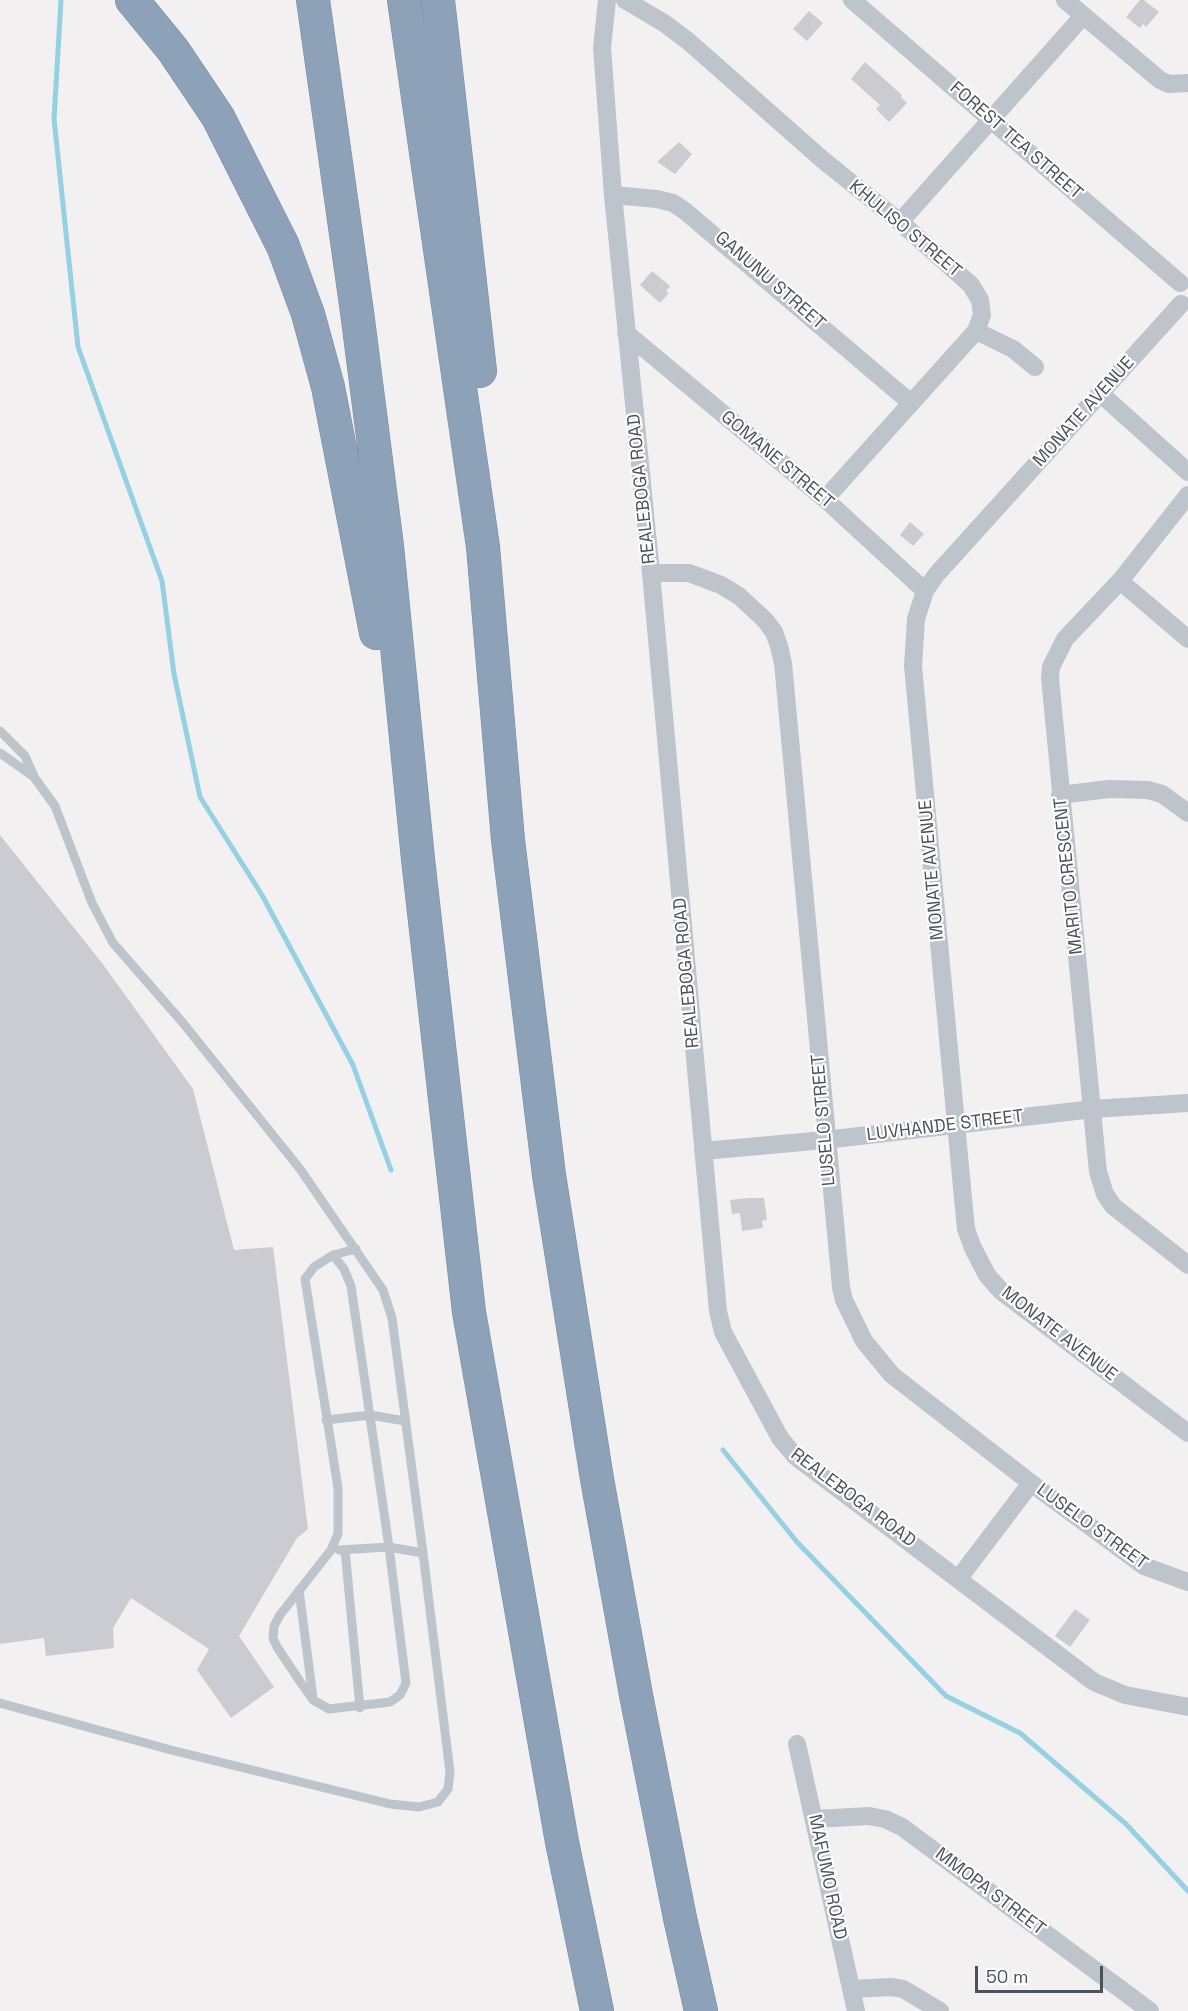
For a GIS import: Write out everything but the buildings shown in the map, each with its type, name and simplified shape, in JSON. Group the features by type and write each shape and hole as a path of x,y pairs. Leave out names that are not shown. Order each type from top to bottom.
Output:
{"highway":[{"path":"132,0 173,50 218,117 283,246 308,314 337,431 418,859"},
{"path":"313,0 387,546 418,859 470,1312 557,1819 597,2011"},
{"path":"404,0 483,547 508,840 549,1175 597,1479 636,1695 701,2011"},
{"path":"438,0 486,430 489,483 483,547"}],"street":[{"name":"REALEBOGA ROAD","path":"608,0 603,24 602,48 613,195 651,573 720,1321 730,1347 780,1438 795,1456 1104,1688 1188,1707"},
{"name":"KHULISO STREET","path":"624,0 664,23 688,41 823,160 900,222 978,295 982,315 976,331"},
{"name":"FOREST TEA STREET","path":"852,0 990,119 1184,280 1176,293 1184,305"},
{"path":"1065,0 1160,80 1168,84 1188,83"},
{"path":"900,222 1083,16"},
{"name":"GANUNU STREET","path":"613,195 674,203 693,216 911,403"},
{"name":"MONATE AVENUE","path":"1184,305 936,575 925,591 916,619 913,666 966,1229 978,1260 1002,1292 1188,1433"},
{"path":"825,499 976,331 1013,350 1035,367"},
{"name":"GOMANE STREET","path":"626,333 825,499 925,591"},
{"path":"1101,394 1188,472"},
{"name":"MARITO CRESCENT","path":"1188,495 1120,581 1065,639 1051,667 1051,696 1060,795 1098,1172 1105,1194 1122,1215 1188,1265"},
{"name":"LUSELO STREET","path":"651,573 689,573 721,585 739,596 765,620 779,646 783,663 825,1140 841,1287 844,1300 864,1341 880,1364 1031,1482 1144,1566 1188,1582"},
{"path":"1120,581 1188,639"},
{"path":"1060,795 1109,789 1148,790 1162,794 1188,813"},
{"name":"LUVHANDE STREET","path":"703,1151 825,1140 1093,1109 1188,1103"},
{"path":"959,1578 1031,1482"},
{"name":"MAFUMO ROAD","path":"797,1744 856,2011"},
{"name":"MMOPA STREET","path":"815,1819 869,1816 902,1827 1150,2011"},
{"path":"851,1989 891,1987 903,1989 940,2011"}],"lane":[{"path":"0,731 25,756 34,777 55,806 92,903 113,943 183,1023 300,1169 374,1274 388,1305 423,1553 450,1772 448,1790 438,1802 419,1807 390,1804 171,1750 0,1703"},
{"path":"0,753 34,777"},
{"path":"88,914 104,925"},
{"path":"333,1255 344,1269 351,1286 389,1547 405,1690 390,1702 360,1708 329,1709 313,1700 273,1638 274,1626 280,1615 331,1550 338,1534 338,1488 304,1284 307,1274 333,1255 356,1249"},
{"path":"326,1420 370,1414 405,1421"},
{"path":"331,1550 389,1547 423,1553"},
{"path":"345,1550 360,1708"},
{"path":"299,1590 313,1700"}],"waterway":[{"path":"61,0 54,119 78,347 162,581 174,674 200,797 262,895 353,1065 391,1170"},
{"path":"723,1450 797,1542 946,1696 1020,1733 1126,1824 1188,1891"}]}
